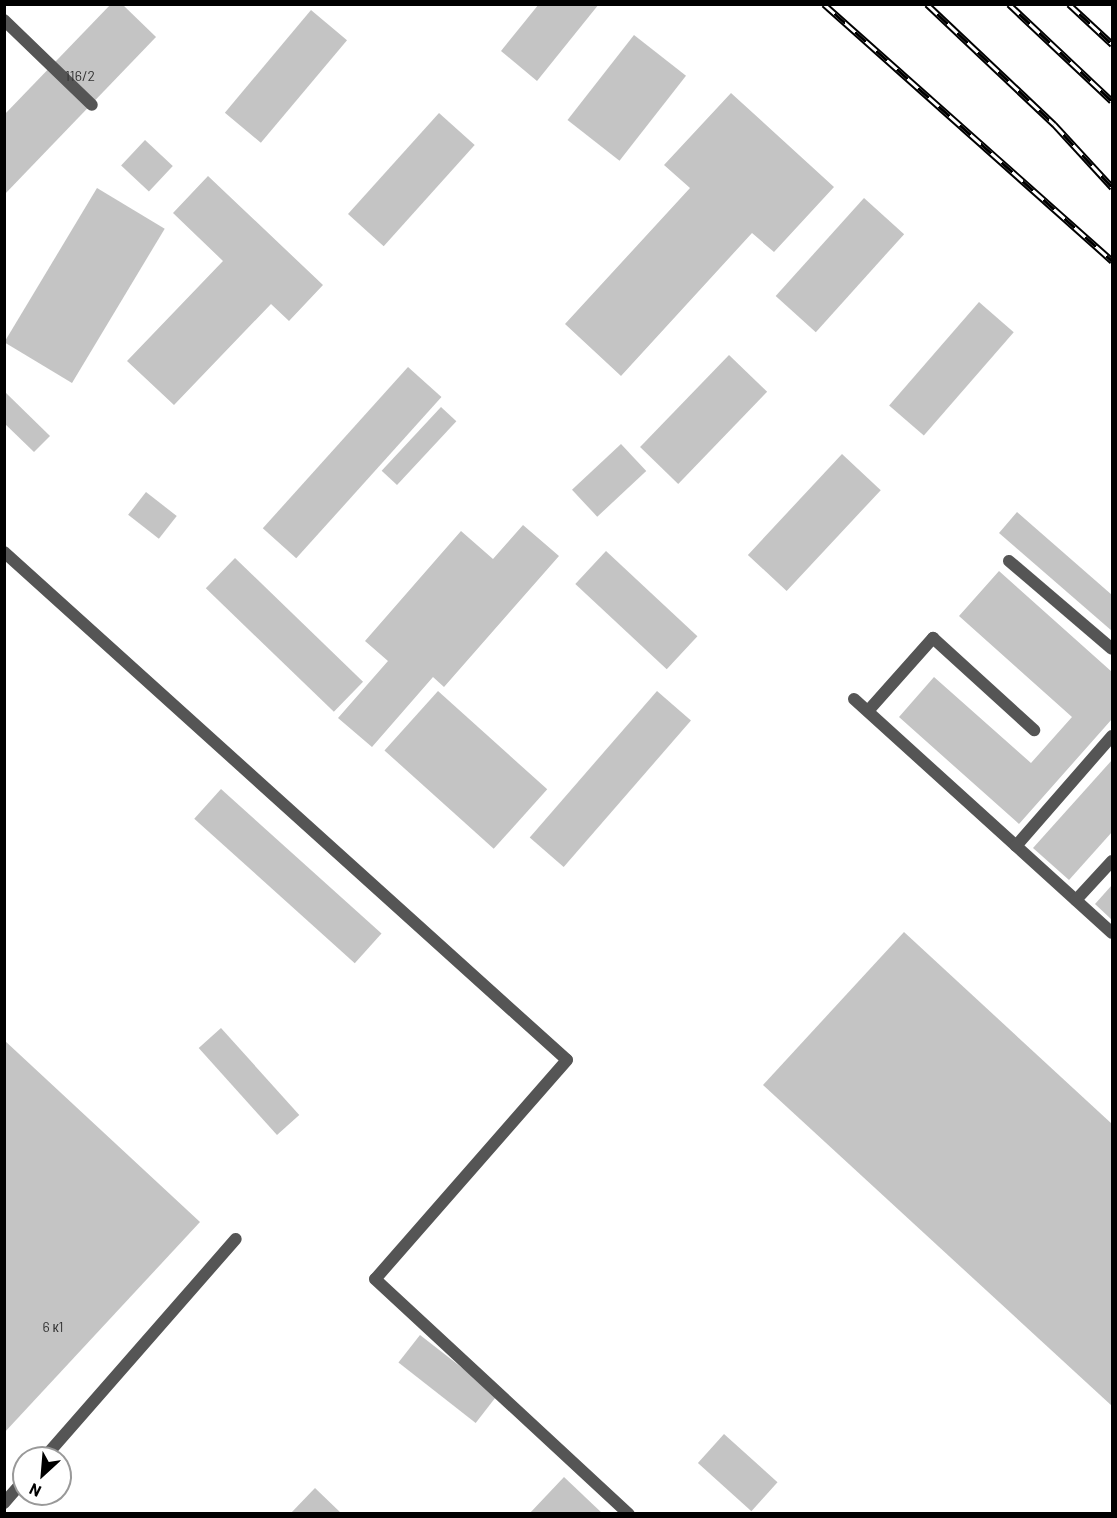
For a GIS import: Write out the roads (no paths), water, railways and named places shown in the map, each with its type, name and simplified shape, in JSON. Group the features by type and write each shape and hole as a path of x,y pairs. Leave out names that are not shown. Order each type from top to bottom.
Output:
{"street":[{"path":"4,20 92,105"},
{"path":"4,552 567,1060 375,1279 629,1514"},
{"path":"1009,561 1113,649"},
{"path":"868,711 933,638 1034,730"},
{"path":"854,699 1113,933"},
{"path":"1016,846 1113,736"},
{"path":"1076,900 1113,861"},
{"path":"55,1446 236,1239"}],"railway":[{"path":"824,4 1112,261"},
{"path":"927,4 1054,124 1112,187"},
{"path":"1009,4 1112,101"},
{"path":"1069,4 1112,44"}]}
